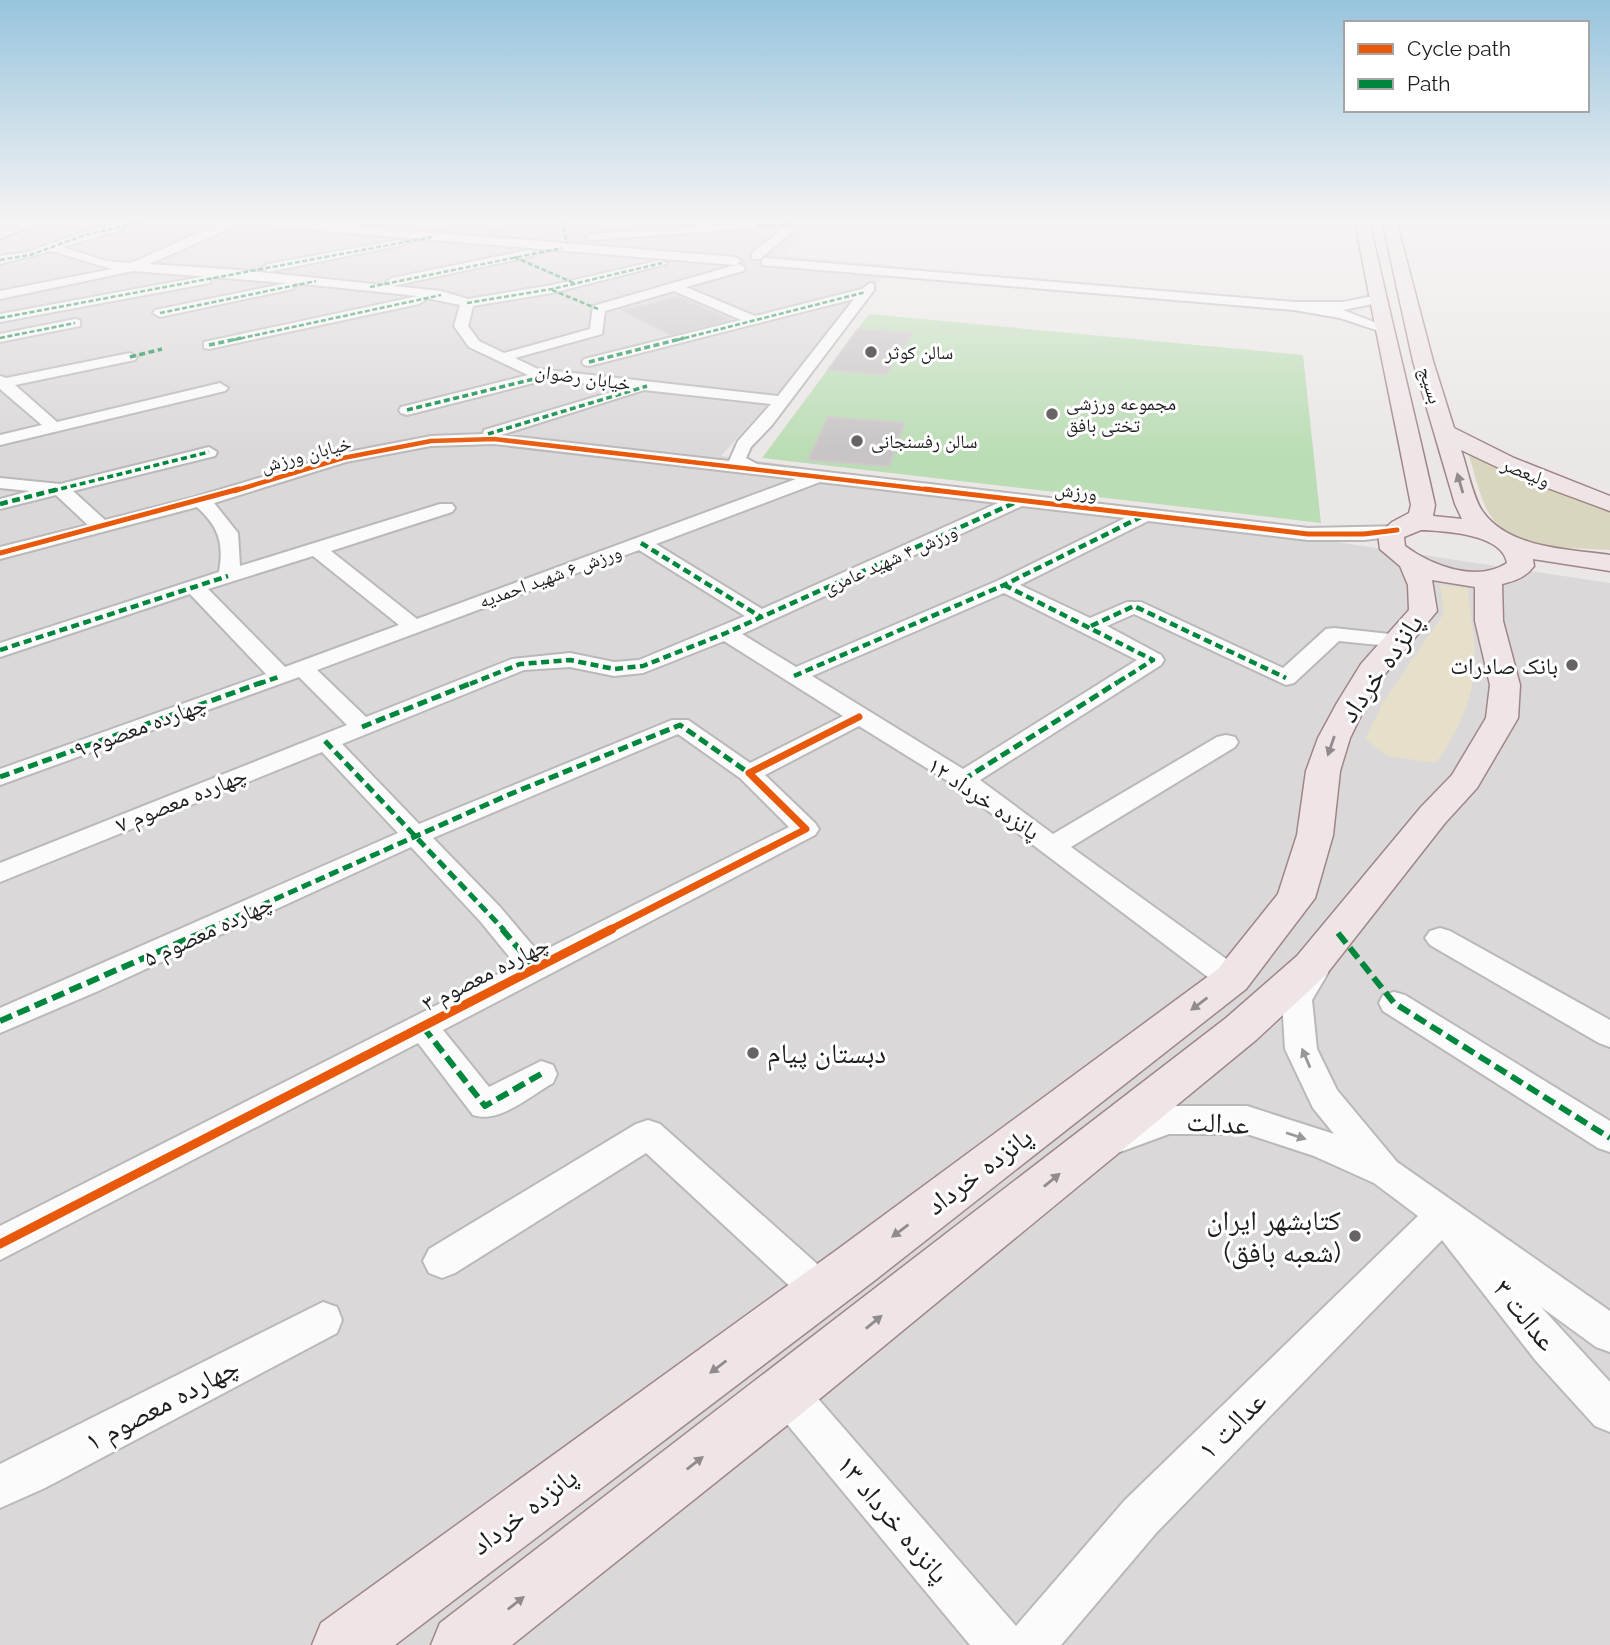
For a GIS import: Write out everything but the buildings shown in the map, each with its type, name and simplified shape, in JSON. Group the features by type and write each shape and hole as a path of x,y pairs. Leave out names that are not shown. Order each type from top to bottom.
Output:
{"main road":[{"name":"بسیج","path":"1408,297 1423,361 1472,516 1502,558"},
{"name":"بسیج","path":"1378,299 1423,505 1421,517 1402,544"},
{"path":"1391,359 1401,362 1423,361"},
{"path":"1398,386 1421,385 1432,389"},
{"name":"ولیعصر","path":"1446,432 1481,453 1530,475 1610,503"},
{"path":"1610,563 1526,550 1502,558 1449,576 1402,544 1420,523 1446,523 1473,528 1502,558 1610,576"},
{"name":"پانزده خرداد","path":"343,1645 821,1291 1232,979 1296,898 1315,835 1322,771 1334,737 1372,670 1423,611 1421,586 1402,544"},
{"name":"پانزده خرداد","path":"462,1645 786,1392 1241,1029 1311,966 1433,815 1465,781 1502,718 1504,685 1489,621 1502,558"}],"street":[{"path":"0,318 97,298 122,297"},
{"path":"160,313 239,297"},
{"path":"209,345 433,297"},
{"path":"447,297 467,303 505,297"},
{"path":"570,297 598,309 640,297"},
{"path":"697,297 753,320"},
{"path":"589,362 847,297"},
{"path":"752,469 737,460 744,445 766,422 862,297"},
{"path":"1182,297 1294,306 1343,314 1385,329"},
{"path":"1294,306 1343,306 1378,299"},
{"name":"خیابان رضوان","path":"467,303 461,326 474,344 535,373 782,401"},
{"path":"500,358 597,331 598,309"},
{"path":"0,338 75,323"},
{"path":"1,382 130,357"},
{"path":"407,410 550,375"},
{"path":"1,382 54,427"},
{"path":"468,440 647,386"},
{"path":"0,440 220,388"},
{"path":"668,460 721,444 766,422"},
{"name":"خیابان ورزش","path":"0,553 201,501 343,458 431,442 494,439 752,469"},
{"path":"0,504 209,452"},
{"name":"ورزش","path":"752,469 1402,544"},
{"name":"ورزش ۶ شهید احمدیه","path":"292,672 819,477"},
{"path":"0,483 60,489 100,526"},
{"name":"ورزش ۴ شهید عامری","path":"362,727 520,664 570,660 614,669 643,667 726,633 1020,500"},
{"path":"201,501 231,532 233,553 228,576"},
{"path":"0,650 194,586 380,532 446,508"},
{"path":"794,676 1004,584 1146,515"},
{"path":"641,543 761,617"},
{"path":"316,549 414,627"},
{"path":"963,780 1153,660 1091,626 1004,584"},
{"path":"194,586 292,672 362,727"},
{"path":"1091,626 1133,606 1286,678 1334,634 1399,641"},
{"name":"پانزده خرداد ۱۲","path":"726,633 963,780 1232,979"},
{"name":"چهارده معصوم ۹","path":"0,777 292,672"},
{"path":"414,835 680,725 748,773 859,717"},
{"name":"چهارده معصوم ۷","path":"0,873 362,727"},
{"path":"325,741 490,914 535,968"},
{"path":"1054,845 1226,742"},
{"name":"چهارده معصوم ۳","path":"0,1244 806,829 748,773"},
{"name":"چهارده معصوم ۵","path":"0,1021 169,949 414,835"},
{"name":"عدالت","path":"1335,938 1297,1000 1301,1049 1325,1099 1386,1173"},
{"path":"1440,938 1610,1035"},
{"path":"1394,1003 1610,1138"},
{"path":"423,1027 485,1106 541,1074"},
{"name":"عدالت","path":"1089,1150 1167,1120 1247,1120 1325,1145 1386,1173 1610,1334"},
{"path":"442,1261 648,1134 821,1291"},
{"name":"عدالت ۳","path":"1444,1214 1550,1349 1610,1412"},
{"name":"عدالت ۱","path":"1030,1645 1141,1516 1444,1214"},
{"name":"چهارده معصوم ۱","path":"0,1486 30,1473 323,1320"},
{"name":"پانزده خرداد ۱۳","path":"786,1392 1001,1645"}],"shaded area":[{"path":"0,297 864,297 721,456 1164,516 1610,583 1610,1645 0,1645"},
{"path":"1468,453 1610,503 1610,550 1544,545 1513,536 1500,527 1490,515"},
{"path":"1440,585 1468,588 1475,664 1471,691 1457,728 1436,763 1387,756 1365,739 1383,702 1444,613"}],"green space":[{"name":"مجموعه ورزشی تختی بافق","path":"869,314 1303,355 1321,523 762,458"}],"marked path":[{"path":"0,318 113,297"},
{"path":"160,313 239,297"},
{"path":"209,345 433,297"},
{"path":"467,303 505,297"},
{"path":"568,297 598,309"},
{"path":"589,362 847,297"},
{"path":"0,338 75,323"},
{"path":"130,357 162,349"},
{"path":"407,410 550,375"},
{"path":"488,434 647,386"},
{"path":"0,504 209,452"},
{"path":"362,727 520,664 570,660 614,669 643,666 726,633 1014,503"},
{"path":"794,676 1004,585 1143,516"},
{"path":"641,543 761,617"},
{"path":"0,650 228,576"},
{"path":"963,780 1153,660 1004,585"},
{"path":"1091,626 1134,606 1286,678"},
{"path":"0,777 281,676"},
{"path":"0,1021 423,832 680,725 749,773"},
{"path":"325,741 490,914 535,968"},
{"path":"1338,933 1394,1003 1610,1138"},
{"path":"423,1027 485,1106 541,1074"}],"cycle path":[{"path":"0,553 201,501 343,458 431,441 494,439 1308,534 1364,534 1397,530"},
{"path":"0,1244 806,829 749,773 859,717"}],"place":[{"name":"سالن کوثر","path":"871,352"},
{"name":"مجموعه ورزشی تختی بافق","path":"1052,414"},
{"name":"سالن رفسنجانی","path":"857,441"},
{"name":"بانک صادرات","path":"1572,665"},
{"name":"دبستان پیام","path":"753,1053"},
{"name":"کتابشهر ایران (شعبه بافق)","path":"1355,1236"}]}
